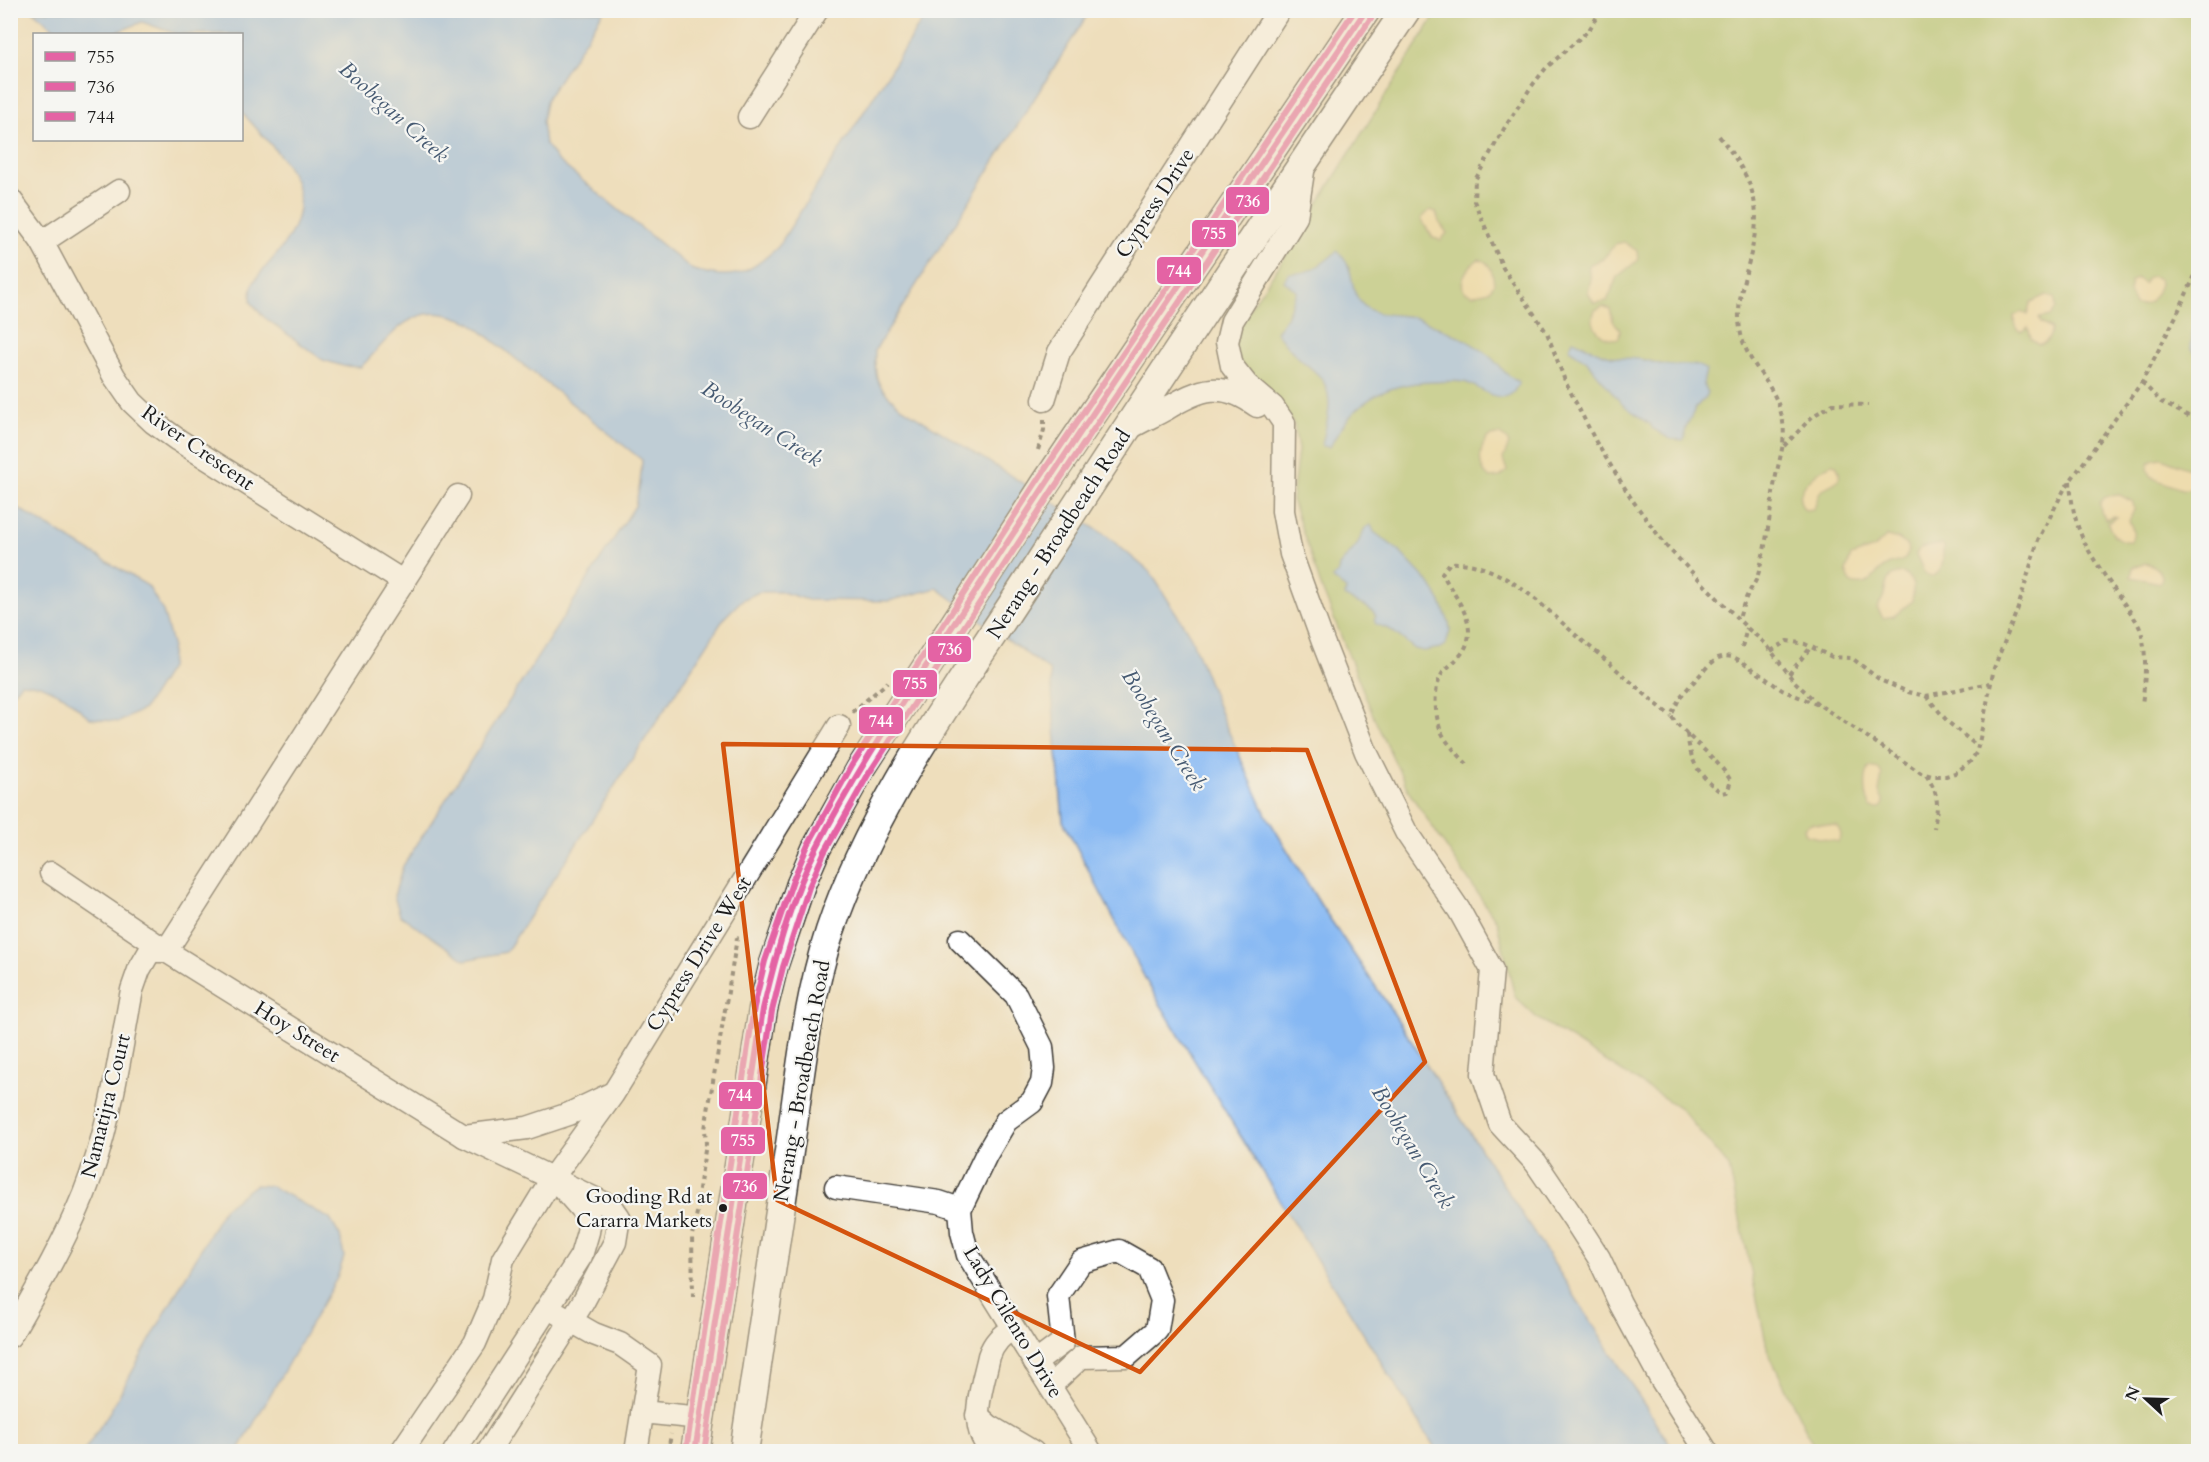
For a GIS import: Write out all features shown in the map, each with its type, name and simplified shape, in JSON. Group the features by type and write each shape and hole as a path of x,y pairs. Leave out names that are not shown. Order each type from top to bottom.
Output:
{"main road":[{"name":"Nerang - Broadbeach Road","path":"695,1452 687,1416 754,1060 774,964 813,857 860,770 958,620 1040,470 1366,10"},
{"name":"Nerang - Broadbeach Road","path":"744,1452 807,1030 830,932 861,856 887,801 989,641 1406,10"}],"street":[{"path":"749,117 817,10"},
{"name":"Cypress Drive","path":"1044,400 1059,352 1279,10"},
{"path":"1304,162 1296,217 1232,321 1227,342 1232,366 1247,385 1280,414 1285,430 1284,511 1291,554 1366,752 1406,832 1459,910 1492,970 1484,1074 1500,1124 1536,1163 1599,1258 1620,1303 1661,1379 1707,1452"},
{"path":"42,242 119,191"},
{"name":"River Crescent","path":"10,199 42,242 114,376 132,402 153,422 178,440 404,582"},
{"path":"1214,389 1232,366"},
{"path":"1128,429 1187,396 1214,389 1230,391 1240,394 1269,417 1276,428 1284,450"},
{"path":"166,951 458,496"},
{"name":"Cypress Drive West","path":"401,1452 475,1342 494,1299 503,1259 553,1178 613,1094 839,726"},
{"name":"Hoy Street","path":"51,873 166,951 464,1136 612,1207 619,1217 615,1242 571,1322 488,1452"},
{"path":"836,1187 939,1202 960,1209 986,1155 1006,1122 1032,1102 1042,1083 1044,1068 1042,1047 1016,995 960,940"},
{"name":"Namatijra Court","path":"10,1336 50,1267 84,1193 104,1131 132,990 139,970 150,951 166,951"},
{"path":"464,1136 527,1128 569,1114 613,1094"},
{"name":"Hoy Street","path":"454,1452 581,1256 590,1219 553,1178"},
{"name":"Lady Cilento Drive","path":"960,1209 962,1232 969,1255 1091,1452"},
{"path":"1035,1363 1063,1342 1058,1296 1081,1262 1119,1251 1149,1268 1162,1299 1157,1330 1127,1356 1081,1357 1050,1386"},
{"path":"548,1307 594,1334 620,1344 650,1365 636,1452"},
{"path":"994,1452 983,1439 977,1415 989,1356 997,1340 1013,1328"},
{"path":"642,1412 687,1416"},
{"path":"977,1415 989,1426 1034,1452"}],"path":[{"path":"1601,10 1589,30 1546,68 1531,87 1475,180 1474,201 1503,268 1547,333 1565,381 1596,442 1618,478 1667,547 1771,651 1789,674 1821,706 1907,765 1926,775 1946,776 1955,773 1970,762 1978,747 1994,668 2018,608 2038,540 2070,481 2142,382 2199,269"},
{"path":"1719,136 1745,170 1752,192 1756,215 1753,243 1740,294 1739,321 1743,347 1776,396 1782,414 1784,446 1776,476 1764,552 1756,581 1739,619"},
{"path":"2142,382 2161,402 2199,421"},
{"path":"1040,470 1044,400"},
{"path":"1784,446 1813,416 1833,404 1868,405"},
{"path":"2070,481 2074,515 2083,544 2134,617 2142,633 2145,684 2142,704"},
{"path":"1467,764 1441,731 1436,704 1439,677 1462,655 1468,641 1469,631 1461,606 1442,573 1450,563 1468,564 1485,569 1520,588 1605,658 1671,716 1726,773 1731,781 1727,792 1722,793 1702,775 1690,758 1687,734"},
{"path":"1742,647 1747,628"},
{"path":"1771,651 1787,641 1796,641 1832,657 1852,658 1880,680 1908,692 1926,696 1990,684"},
{"path":"1789,674 1811,646"},
{"path":"1671,716 1680,697 1691,684 1708,666 1718,658 1725,656 1743,662 1782,690 1821,706"},
{"path":"839,726 859,704 891,680"},
{"path":"1926,696 1948,722 1978,747"},
{"path":"1926,775 1933,785 1938,802 1934,828"},
{"path":"693,1307 692,1235 699,1204 698,1195 706,1144 705,1130 737,938 723,914"},
{"path":"668,1452 687,1416"}],"highlighted area":[{"path":"723,744 1307,750 1425,1062 1140,1372 777,1200"}],"green space":[{"path":"1438,11 2198,11 2198,1451 1816,1451 1768,1352 1729,1167 1680,1108 1537,1018 1515,997 1497,922 1410,794 1375,720 1322,589 1292,500 1298,450 1294,424 1248,375 1231,347 1242,319 1283,260"}],"sand":[{"path":"1430,210 1436,212 1439,222 1447,233 1441,240 1433,238 1421,219"},
{"path":"1624,242 1637,251 1638,260 1617,277 1607,301 1594,303 1588,293 1591,279 1588,269 1590,264 1603,259 1615,244"},
{"path":"1479,259 1489,265 1494,284 1489,291 1473,295 1464,291 1462,282 1468,269"},
{"path":"2152,276 2159,279 2160,284 2156,293 2148,303 2135,305 2129,292 2131,282 2137,278 2144,284 2147,278"},
{"path":"2046,295 2055,298 2056,309 2050,316 2039,318 2041,323 2051,329 2048,340 2038,344 2031,339 2028,327 2024,331 2016,329 2014,316 2021,312 2027,315 2031,302"},
{"path":"1603,306 1610,309 1613,321 1620,329 1619,338 1607,338 1595,327 1593,316 1595,310"},
{"path":"1500,434 1509,444 1503,459 1507,471 1500,477 1490,478 1481,464 1481,453 1488,437"},
{"path":"2162,458 2191,470 2195,478 2191,487 2181,489 2153,478 2149,473 2149,463 2154,459"},
{"path":"1832,464 1836,465 1839,471 1838,479 1820,492 1813,509 1805,510 1800,496 1807,483 1819,471"},
{"path":"2120,495 2133,502 2134,510 2129,521 2134,532 2131,541 2123,541 2116,537 2108,522 2117,517 2106,519 2101,512 2100,503 2106,496"},
{"path":"2198,502 2198,543 2191,527 2190,516 2191,510"},
{"path":"1887,536 1907,545 1908,553 1905,559 1881,569 1864,584 1851,583 1846,571 1851,556 1874,548"},
{"path":"1941,544 1943,555 1941,569 1930,577 1924,572 1916,554 1920,548"},
{"path":"2145,563 2159,570 2162,579 2159,583 2131,577 2133,567"},
{"path":"1903,573 1913,585 1912,601 1894,616 1883,618 1877,608 1887,582 1893,575"},
{"path":"1870,767 1879,769 1882,775 1879,792 1884,803 1877,809 1871,808 1866,793 1866,776"},
{"path":"1811,823 1838,826 1841,835 1838,842 1806,835 1804,828"}],"water":[{"name":"Boobegan Creek","path":"33,11 604,11 547,98 542,121 545,144 557,160 693,270 730,275 757,264 778,247 928,11 1090,11 875,350 876,377 887,394 901,407 1107,536 1151,573 1190,635 1223,719 1266,815 1320,904 1394,1014 1674,1451 1437,1451 1278,1198 1148,984 1063,821 1050,671 937,588 889,601 808,600 782,592 759,592 742,600 725,617 506,952 465,960 400,915 394,896 403,866 635,506 642,460 470,322 443,314 417,317 396,330 361,367 343,366 323,360 264,317 251,302 252,286 291,233 298,213 299,195 294,178 284,162 243,113 243,33 174,33 142,22 114,33 60,33"},
{"path":"1337,251 1348,265 1357,298 1368,309 1419,319 1464,339 1488,355 1519,382 1514,391 1507,396 1495,396 1470,384 1456,381 1398,386 1371,398 1359,407 1348,418 1330,447 1322,446 1329,410 1326,387 1318,374 1291,351 1276,332 1286,318 1297,291 1284,281 1289,273 1315,268"},
{"path":"2198,310 2198,356 2191,348 2193,325"},
{"path":"1573,340 1598,352 1619,358 1666,365 1692,365 1706,370 1703,384 1708,392 1692,415 1683,440 1670,439 1622,404 1586,360 1569,349"},
{"path":"11,504 148,586 163,611 172,644 170,668 144,709 119,722 90,718 64,696 40,685 21,683 11,695"},
{"path":"1371,525 1374,532 1398,550 1430,584 1440,600 1450,630 1446,644 1440,648 1424,651 1415,649 1391,630 1376,624 1374,620 1376,616 1373,612 1345,596 1346,589 1332,578 1357,545 1365,528"},
{"path":"255,1185 271,1186 330,1219 340,1236 344,1257 337,1278 238,1451 84,1451 109,1413 224,1208"}],"transit line":[{"name":"744","path":"686,1451 754,1007 765,961 793,880 808,845 852,765 1039,478 1355,10"},
{"name":"755","path":"695,1452 763,1009 785,926 808,866 837,810 902,703 1132,355 1366,10"},
{"name":"736","path":"704,1452 772,1011 783,967 809,887 824,853 868,775 1054,488 1373,15"}],"place":[{"name":"Gooding Rd at Cararra Markets","path":"723,1208"}]}
